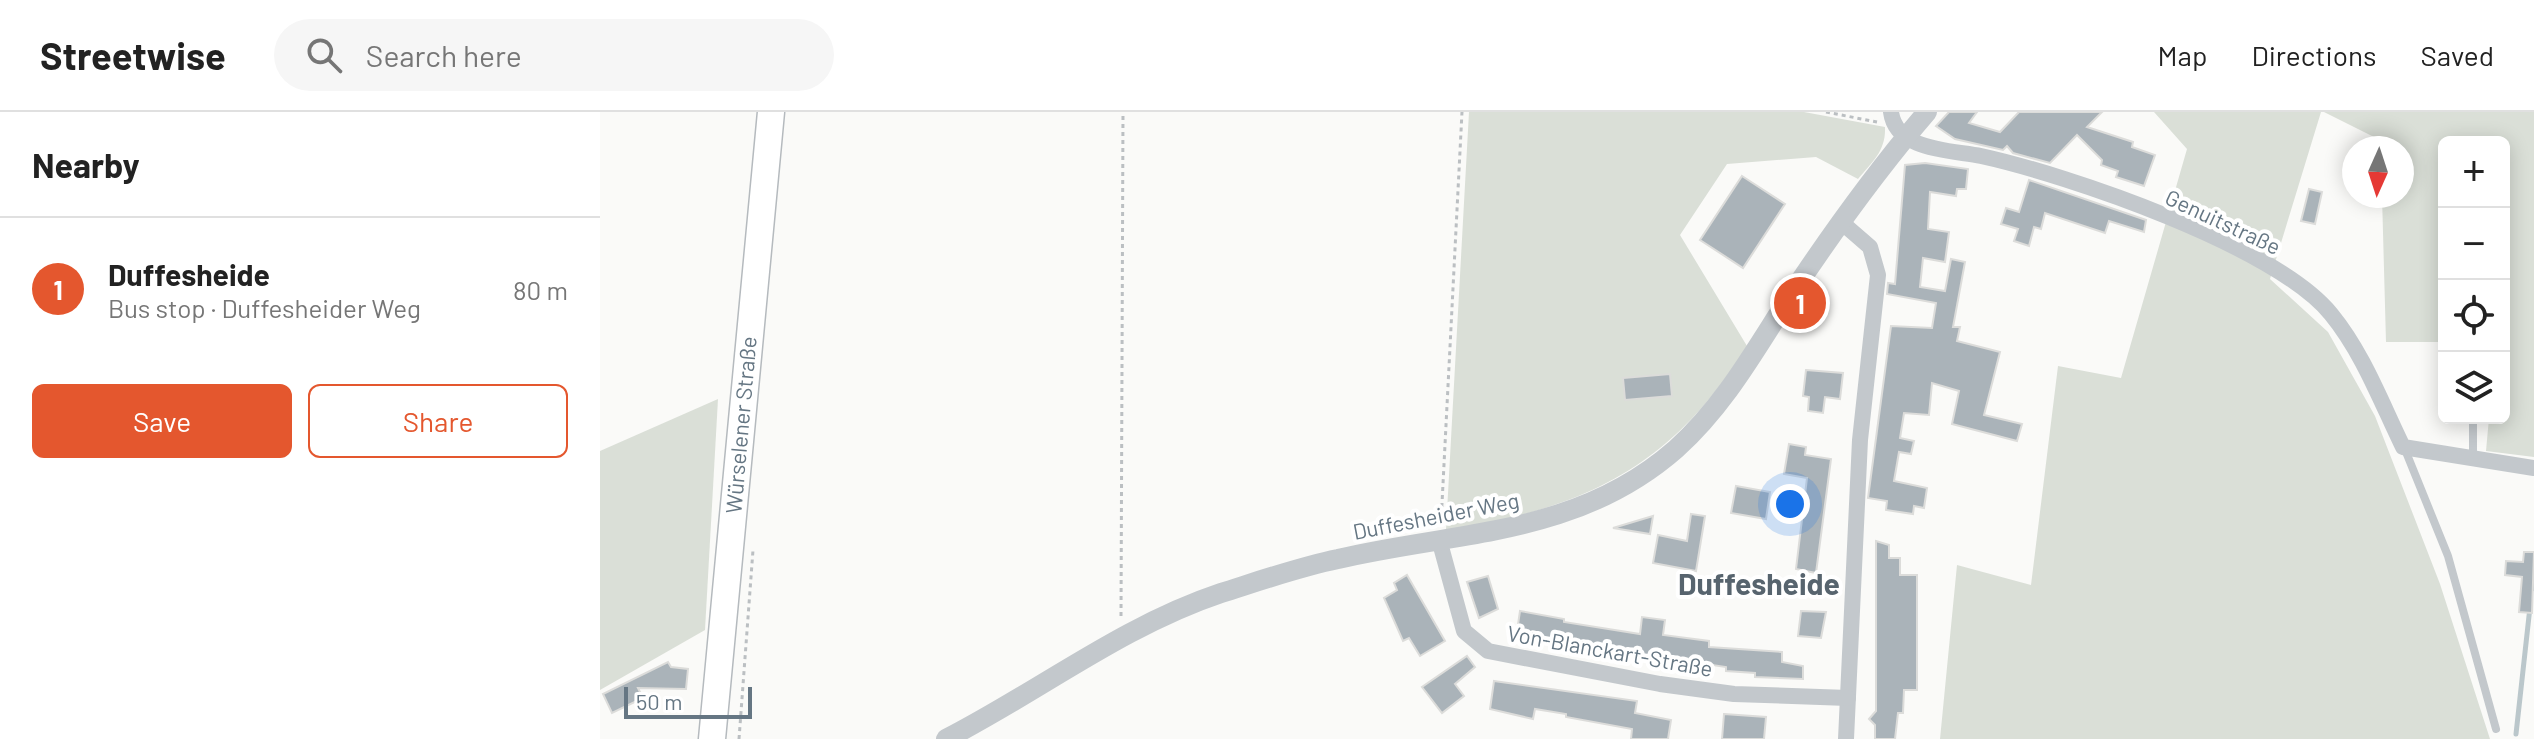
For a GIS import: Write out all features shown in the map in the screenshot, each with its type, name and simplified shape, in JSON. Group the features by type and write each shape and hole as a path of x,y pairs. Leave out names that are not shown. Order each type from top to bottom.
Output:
{"main road":[{"name":"Würselener Straße","path":"712,739 771,112"}],"street":[{"name":"Duffesheider Weg","path":"946,739 1120,639 1206,599 1339,558 1507,530 1584,507 1616,490 1675,449 1736,382 1840,221 1896,125 1927,112"},
{"name":"Genuitstraße","path":"1896,125 2076,184 2209,235 2273,268 2330,313 2370,378 2403,447"},
{"path":"1840,221 1870,247 1878,275 1860,440 1846,739"},
{"path":"2403,447 2534,468"},
{"name":"Von-Blanckart-Straße","path":"1440,543 1464,631 1488,651 1719,692 1848,698"}],"lane":[{"path":"2473,424 2473,459"},
{"path":"2403,447 2448,556 2496,729"}],"path":[{"path":"1120,639 1123,112"},
{"path":"1440,543 1462,112"},
{"path":"1826,112 1896,125"}],"shaded area":[{"path":"1469,112 1804,112 1885,127 1885,135 1877,156 1858,179 1816,157 1727,164 1680,235 1747,346 1718,388 1688,423 1655,452 1620,476 1541,509 1446,530"},
{"path":"2154,112 2321,112 2270,279 2328,332 2375,416 2440,584 2490,739 1940,739 1957,565 2031,585 2058,366 2121,378 2187,149"},
{"path":"2324,112 2534,112 2534,457 2486,451 2488,424 2510,424 2510,136 2438,136 2438,342 2386,342 2382,208 2414,208 2414,136 2372,136"},
{"path":"718,399 705,630 600,690 600,451"}],"building":[{"path":"1949,112 1977,112 1969,123 2000,132 2019,112 2102,112 2087,127 2133,142 2132,147 2155,155 2144,186 2116,177 2118,171 2101,165 2102,160 2077,135 2050,163 2013,153 2007,146 2003,150 1955,139 1936,126"},
{"path":"1925,163 1968,169 1966,189 1957,189 1956,196 1930,192 1928,229 1949,232 1945,262 1923,258 1920,287 1945,291 1951,259 1965,262 1953,327 1960,327 1957,341 2000,352 1984,415 2022,424 2017,441 1952,424 1959,391 1932,383 1929,415 1904,413 1900,438 1914,441 1911,454 1899,452 1894,481 1927,488 1924,508 1914,506 1913,514 1886,510 1887,501 1868,498 1891,326 1932,328 1936,303 1887,294 1888,283 1895,284 1905,165"},
{"path":"1742,176 1785,204 1743,268 1700,240"},
{"path":"2029,180 2146,220 2144,232 2109,221 2105,233 2045,213 2041,229 2034,227 2029,246 2014,241 2018,229 2001,224 2006,208 2019,212"},
{"path":"2309,189 2322,192 2315,224 2301,221"},
{"path":"1806,370 1843,373 1840,399 1825,397 1823,413 1808,411 1809,397 1803,396"},
{"path":"1670,374 1672,396 1625,400 1623,378"},
{"path":"1789,444 1806,447 1805,455 1831,459 1816,573 1796,569 1807,478 1784,474"},
{"path":"1736,486 1770,492 1766,519 1731,513"},
{"path":"1691,514 1705,516 1696,571 1653,563 1658,535 1687,541"},
{"path":"1653,516 1650,534 1613,528"},
{"path":"1876,541 1889,545 1889,558 1900,558 1900,575 1917,575 1917,690 1904,690 1903,713 1898,713 1895,739 1875,739 1875,725 1869,719 1876,711"},
{"path":"2524,552 2534,552 2532,613 2519,612 2522,577 2505,575 2506,561 2523,562"},
{"path":"1407,575 1445,641 1420,656 1409,638 1403,641 1384,598 1397,590 1394,583"},
{"path":"1488,576 1498,609 1479,618 1467,582"},
{"path":"1520,611 1564,619 1564,622 1640,634 1642,617 1665,620 1663,635 1709,641 1709,647 1782,652 1782,662 1803,666 1803,679 1755,677 1755,673 1726,671 1726,667 1659,657 1658,662 1516,638"},
{"path":"1801,611 1826,612 1821,638 1798,636"},
{"path":"1467,656 1475,667 1455,684 1464,696 1442,713 1422,687"},
{"path":"668,662 671,667 688,669 686,689 638,688 643,698 612,713 603,694"},
{"path":"1494,681 1637,701 1635,713 1671,720 1668,739 1631,739 1632,729 1566,717 1566,714 1535,709 1533,719 1490,709"},
{"path":"1724,714 1766,717 1764,739 1722,739"}],"waterway":[{"path":"2532,589 2534,574"},
{"path":"2516,734 2530,607"}],"place":[{"name":"Duffesheide","path":"1800,303"}],"district":[{"name":"Duffesheide","path":"1759,585"}]}
